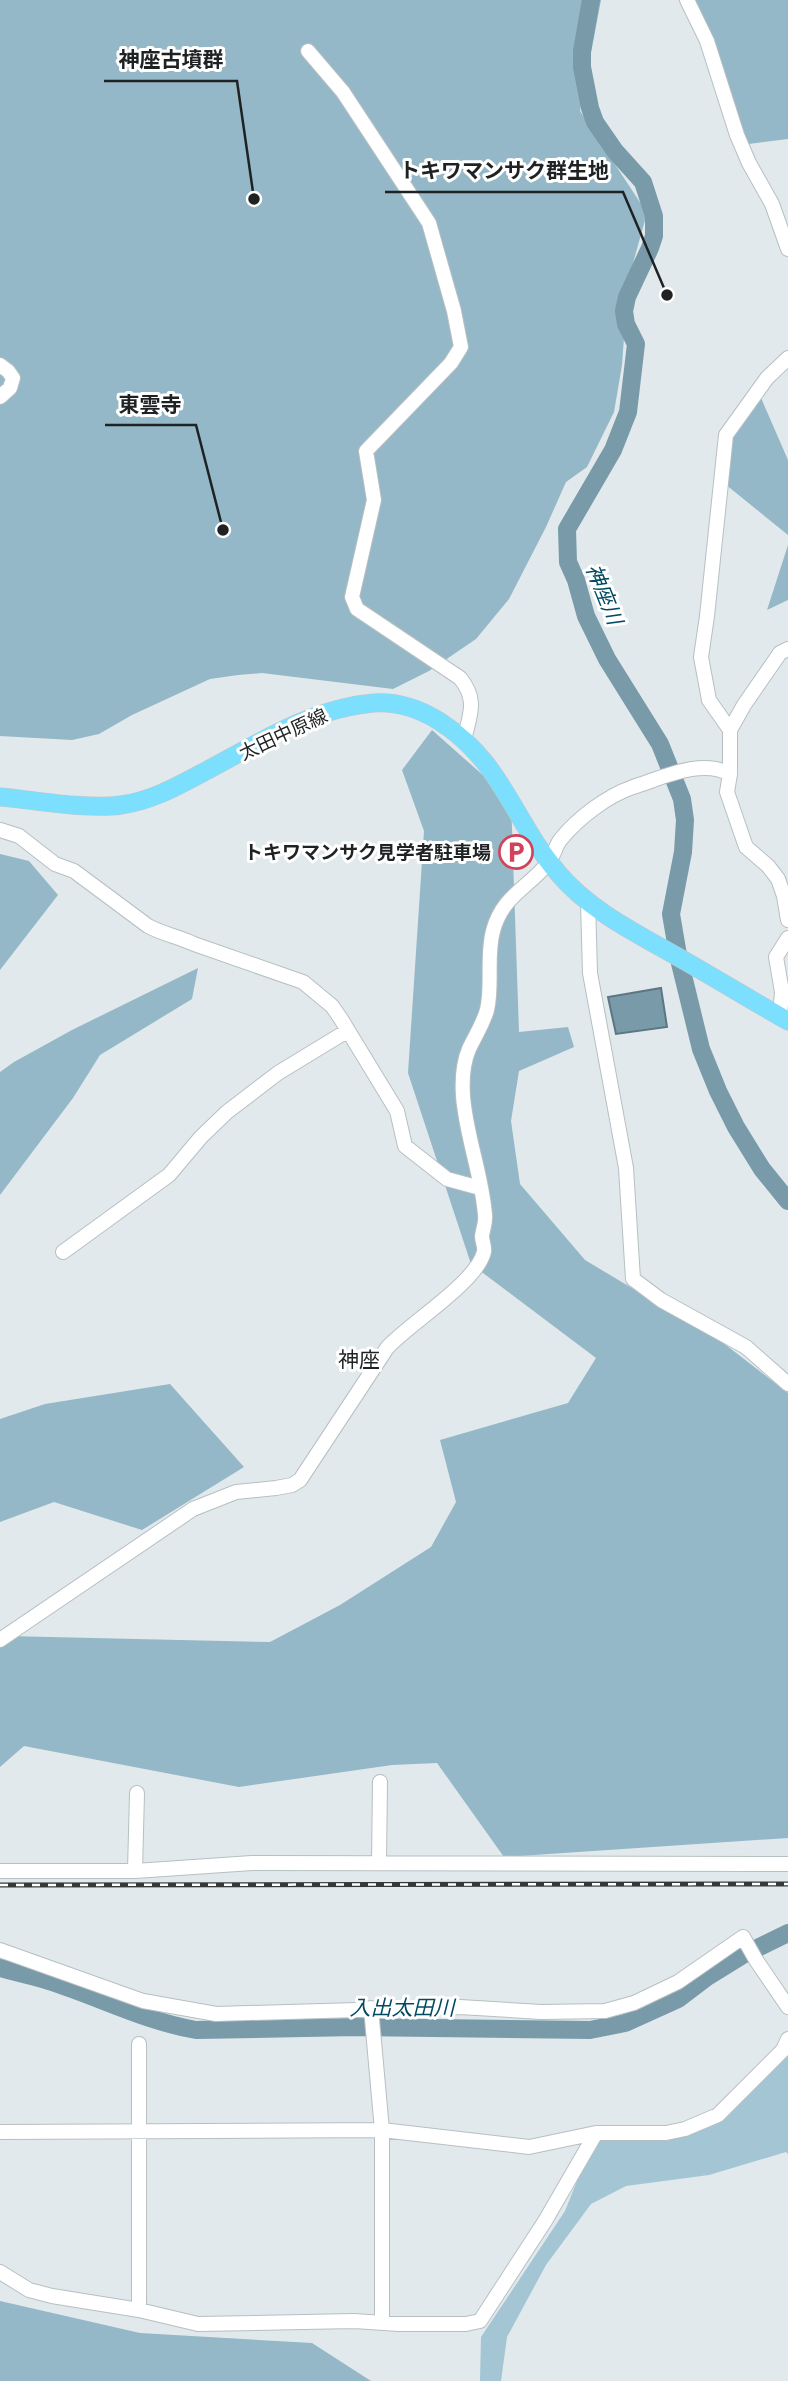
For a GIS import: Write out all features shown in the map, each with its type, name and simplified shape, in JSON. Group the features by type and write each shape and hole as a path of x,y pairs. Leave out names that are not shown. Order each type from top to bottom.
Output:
{"main road":[{"name":"太田中原線","path":"0,797 104,806 122,805 171,790 296,724 337,709 377,703 407,706 429,715 464,740 494,773 549,862 588,902 618,923 784,1018"}],"street":[{"path":"687,0 707,41 737,135 772,204 788,249"},
{"path":"308,51 343,92 429,223 454,311 461,347 451,363 366,451 374,500 352,597 358,610 460,678 468,688 473,703 464,740"},
{"path":"730,730 709,700 701,657 726,435 766,378 788,358"},
{"path":"0,365 13,378 10,388 0,397"},
{"path":"788,649 780,653 730,730 730,774 727,792 746,847 768,866 778,879 788,920"},
{"path":"0,1640 193,1509 236,1492 292,1485 300,1480 387,1348 402,1332 463,1284 484,1250 482,1237 486,1218 471,1152 463,1095 464,1069 468,1051 487,1010 492,934 506,901 549,862 559,841 586,814 623,791 703,768 720,769 730,774"},
{"path":"0,830 19,836 55,864 74,871 154,929 303,982 332,1006 397,1111 405,1146 447,1179 480,1188"},
{"path":"588,902 590,973 626,1168 633,1279 661,1300 746,1348 788,1384"},
{"path":"784,1018 776,957 788,938"},
{"path":"63,1252 169,1175 227,1112 278,1073 347,1031"},
{"path":"379,1863 380,1782"},
{"path":"135,1871 137,1793"},
{"path":"0,1871 135,1871 252,1863 788,1864"},
{"path":"0,1950 143,2001 216,2014 460,2007 541,2012 605,2011 634,2003 678,1982 743,1937 788,2007"},
{"path":"371,2008 383,2130 382,2323"},
{"path":"0,2132 383,2130 529,2147 596,2133 666,2133 685,2129 718,2115 783,2050 788,2039"},
{"path":"139,2044 139,2311"},
{"path":"0,2272 29,2290 52,2297 198,2324 354,2321 466,2324 480,2320 545,2221 596,2133"}],"shaded area":[{"path":"0,0 601,0 580,111 647,213 628,281 622,365 614,412 587,467 566,482 509,599 476,639 429,671 393,689 262,673 238,675 210,679 132,715 99,734 72,740 0,736"},
{"path":"690,0 788,0 788,139 741,145"},
{"path":"758,391 788,460 788,535 725,484 726,435"},
{"path":"788,545 788,600 767,610"},
{"path":"432,730 511,800 519,1032 568,1027 574,1047 519,1071 511,1121 520,1184 585,1260 722,1342 788,1393 788,1838 504,1857 437,1763 392,1765 239,1787 24,1746 0,1767 0,1640 6,1636 270,1642 340,1605 431,1547 456,1502 440,1440 568,1403 596,1358 471,1264 408,1073 424,831 402,770"},
{"path":"0,854 29,861 58,895 0,970"},
{"path":"198,968 192,999 100,1055 73,1098 0,1195 0,1072 72,1030"},
{"path":"661,988 667,1027 616,1034 608,997"},
{"path":"170,1384 244,1467 142,1530 54,1502 0,1522 0,1419 45,1404"},
{"path":"788,2052 788,2154 786,2152 709,2175 626,2186 591,2204 546,2265 507,2337 501,2381 480,2381 481,2337 565,2211 593,2141 685,2129 717,2115"},
{"path":"0,2301 140,2333 312,2343 371,2381 0,2381"}],"waterway":[{"name":"神座川","path":"591,0 582,51 582,67 590,108 595,122 615,151 643,182 654,216 654,236 627,297 624,311 626,324 636,344 628,412 613,450 567,529 568,562 586,616 607,659 660,744 682,799 685,820 683,852 671,914 701,1049 736,1127 762,1169 788,1201"},
{"name":"入出太田川","path":"0,1968 52,1982 159,2021 196,2030 356,2027 590,2030 625,2023 678,1999 741,1956 788,1933"}],"railway":[{"path":"0,1885 788,1884"}],"place":[{"name":"神座古墳群","path":"254,199"},
{"name":"トキワマンサク群生地","path":"667,295"},
{"name":"東雲寺","path":"223,530"},
{"name":"トキワマンサク見学者駐車場","path":"516,852"}],"district":[{"name":"神座","path":"359,1359"}]}
